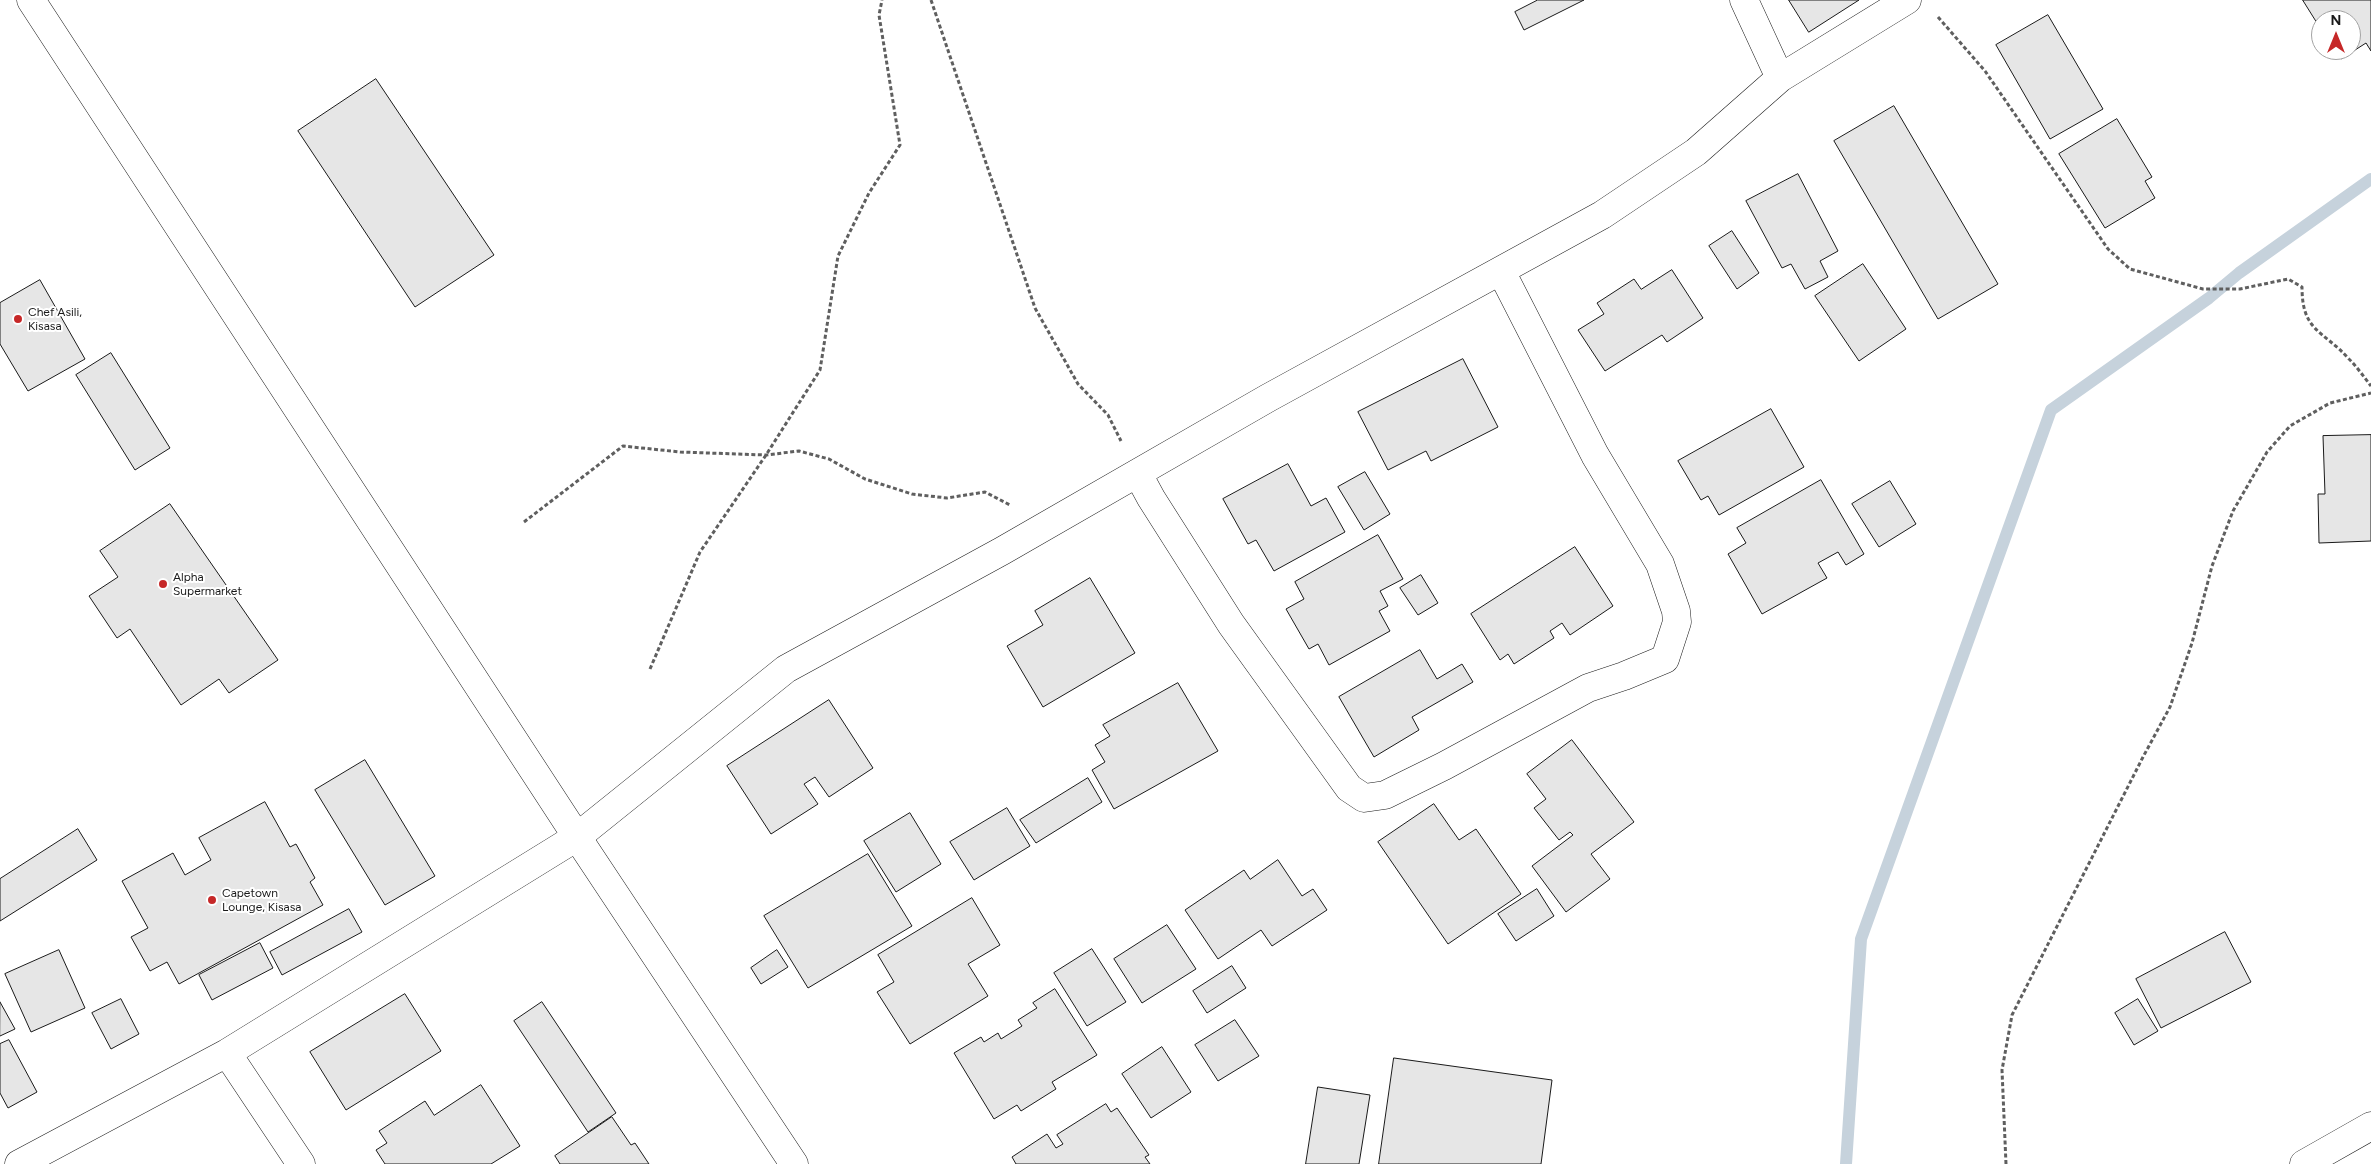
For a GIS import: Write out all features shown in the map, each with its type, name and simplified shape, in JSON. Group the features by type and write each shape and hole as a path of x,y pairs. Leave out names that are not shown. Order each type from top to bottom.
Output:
{"street":[{"path":"32,0 577,837 794,1164"},
{"path":"1744,0 1780,78"},
{"path":"19,1164 227,1053 577,837 786,669 1138,474 1268,398 1602,215 1696,152 1780,78 1907,0"},
{"path":"1138,474 1159,511 1231,624 1349,788 1364,798 1385,795 1444,766 1588,688 1665,659 1677,622 1676,610 1660,564 1595,455 1541,353 1501,271"},
{"path":"227,1053 301,1164"},
{"path":"2304,1164 2371,1126"}],"path":[{"path":"650,669 700,552 766,456 820,370 838,256 869,193 900,145 879,15 882,0"},
{"path":"931,0 1035,308 1078,384 1108,415 1138,474"},
{"path":"1935,14 1985,71 2108,248 2130,269 2203,289 2240,289 2288,279 2302,287 2302,304 2309,324 2348,358 2371,386"},
{"path":"2006,1164 2002,1070 2012,1015 2142,757 2170,707 2192,643 2212,566 2233,511 2266,452 2290,426 2330,403 2371,393"},
{"path":"524,522 623,446 680,452 766,456 799,451 829,459 864,479 912,494 947,498 985,492 1049,524"}],"building":[{"path":"1538,0 1584,0 1524,30 1515,12"},
{"path":"1789,0 1859,0 1809,32"},
{"path":"2303,0 2371,0 2371,51 2366,43 2361,46 2361,10 2311,10 2311,13"},
{"path":"2048,15 2103,109 2050,139 1996,45"},
{"path":"376,79 494,255 415,307 298,131"},
{"path":"1894,106 1998,284 1938,319 1834,141"},
{"path":"2117,119 2152,177 2145,181 2155,198 2105,228 2059,154"},
{"path":"1798,174 1838,251 1820,261 1828,277 1805,289 1791,264 1782,268 1746,201"},
{"path":"1732,231 1759,273 1737,289 1709,246"},
{"path":"1863,264 1906,329 1859,361 1815,296"},
{"path":"1672,270 1703,318 1667,342 1662,335 1605,371 1578,330 1604,314 1597,303 1634,279 1641,289"},
{"path":"40,280 85,359 28,391 0,344 0,303"},
{"path":"111,353 170,448 135,470 76,375"},
{"path":"1463,359 1498,427 1431,461 1426,451 1388,470 1358,412"},
{"path":"1771,409 1804,467 1719,515 1708,496 1701,500 1678,461"},
{"path":"2371,435 2371,541 2319,543 2318,494 2325,494 2323,436"},
{"path":"1288,464 1311,506 1326,498 1345,532 1274,571 1256,540 1248,544 1223,499"},
{"path":"1365,472 1390,514 1364,530 1338,487"},
{"path":"1821,480 1864,554 1846,565 1838,552 1818,563 1827,578 1762,614 1728,554 1746,543 1737,528"},
{"path":"1890,481 1916,524 1879,547 1852,504"},
{"path":"170,504 278,660 229,693 219,679 181,705 130,629 117,638 89,596 118,577 100,551"},
{"path":"1378,535 1403,579 1380,591 1388,606 1379,611 1390,631 1329,665 1318,644 1309,649 1286,609 1304,599 1295,582"},
{"path":"1575,547 1613,606 1570,635 1562,623 1550,631 1554,638 1514,664 1508,654 1500,660 1471,614"},
{"path":"1421,575 1438,603 1418,615 1400,588"},
{"path":"1090,578 1135,653 1043,707 1007,646 1043,625 1035,611"},
{"path":"1420,650 1437,679 1462,664 1473,682 1412,717 1419,730 1374,757 1339,697"},
{"path":"1178,683 1218,751 1114,809 1092,770 1105,762 1095,745 1110,736 1103,725"},
{"path":"829,700 873,768 829,797 815,777 804,784 818,804 771,834 727,766"},
{"path":"1572,740 1634,822 1591,854 1610,879 1566,912 1532,866 1573,835 1570,832 1559,840 1534,808 1546,799 1527,774"},
{"path":"365,760 435,876 385,905 315,790"},
{"path":"1088,778 1102,802 1036,843 1020,820"},
{"path":"265,802 290,847 296,844 315,878 310,882 323,905 179,984 167,962 150,971 131,937 148,928 122,881 173,853 185,875 211,860 199,838"},
{"path":"1434,804 1459,840 1476,829 1521,894 1448,944 1378,842"},
{"path":"1007,808 1030,846 974,880 950,842"},
{"path":"910,813 941,864 896,892 864,841"},
{"path":"78,829 97,860 0,921 0,879"},
{"path":"868,854 912,926 808,988 764,916"},
{"path":"1278,860 1302,896 1313,889 1327,910 1272,946 1261,930 1218,959 1185,910 1244,870 1250,879"},
{"path":"1537,889 1554,916 1516,941 1498,914"},
{"path":"972,898 1000,945 968,964 988,996 910,1044 877,992 894,982 878,955"},
{"path":"349,909 362,932 282,975 270,952"},
{"path":"1167,925 1196,969 1142,1003 1114,959"},
{"path":"2225,932 2251,982 2161,1028 2136,979"},
{"path":"260,943 273,968 212,1000 199,975"},
{"path":"1092,949 1126,1002 1087,1026 1054,973"},
{"path":"59,950 85,1008 31,1032 5,974"},
{"path":"777,950 788,967 761,984 751,968"},
{"path":"1232,966 1246,988 1207,1013 1193,991"},
{"path":"1055,989 1097,1055 1052,1082 1056,1089 1021,1111 1017,1105 994,1119 954,1053 981,1037 984,1042 998,1033 1001,1039 1022,1026 1018,1020 1037,1008 1033,1003"},
{"path":"405,994 441,1051 346,1110 310,1052"},
{"path":"121,999 139,1034 111,1049 92,1013"},
{"path":"2138,999 2158,1031 2134,1045 2115,1013"},
{"path":"0,1002 15,1029 0,1036"},
{"path":"542,1002 616,1113 588,1132 514,1021"},
{"path":"1235,1020 1259,1056 1218,1081 1195,1045"},
{"path":"9,1040 37,1092 8,1108 0,1093 0,1044"},
{"path":"1162,1047 1191,1092 1151,1118 1122,1074"},
{"path":"1394,1058 1552,1080 1541,1164 1379,1164"},
{"path":"481,1085 520,1146 491,1164 385,1164 376,1150 387,1143 379,1131 425,1101 434,1115"},
{"path":"1318,1087 1370,1095 1359,1164 1306,1164"},
{"path":"1106,1104 1111,1112 1117,1108 1149,1155 1145,1157 1150,1164 1016,1164 1012,1157 1047,1134 1056,1148 1063,1144 1057,1135"},
{"path":"612,1117 631,1145 635,1143 649,1164 560,1164 555,1156"}],"waterway":[{"path":"1846,1164 1861,939 2051,410 2209,298 2239,273 2371,179"}],"place":[{"name":"Chef Asili, Kisasa","path":"18,319"},
{"name":"Alpha Supermarket","path":"163,584"},
{"name":"Capetown Lounge, Kisasa","path":"212,900"}]}
